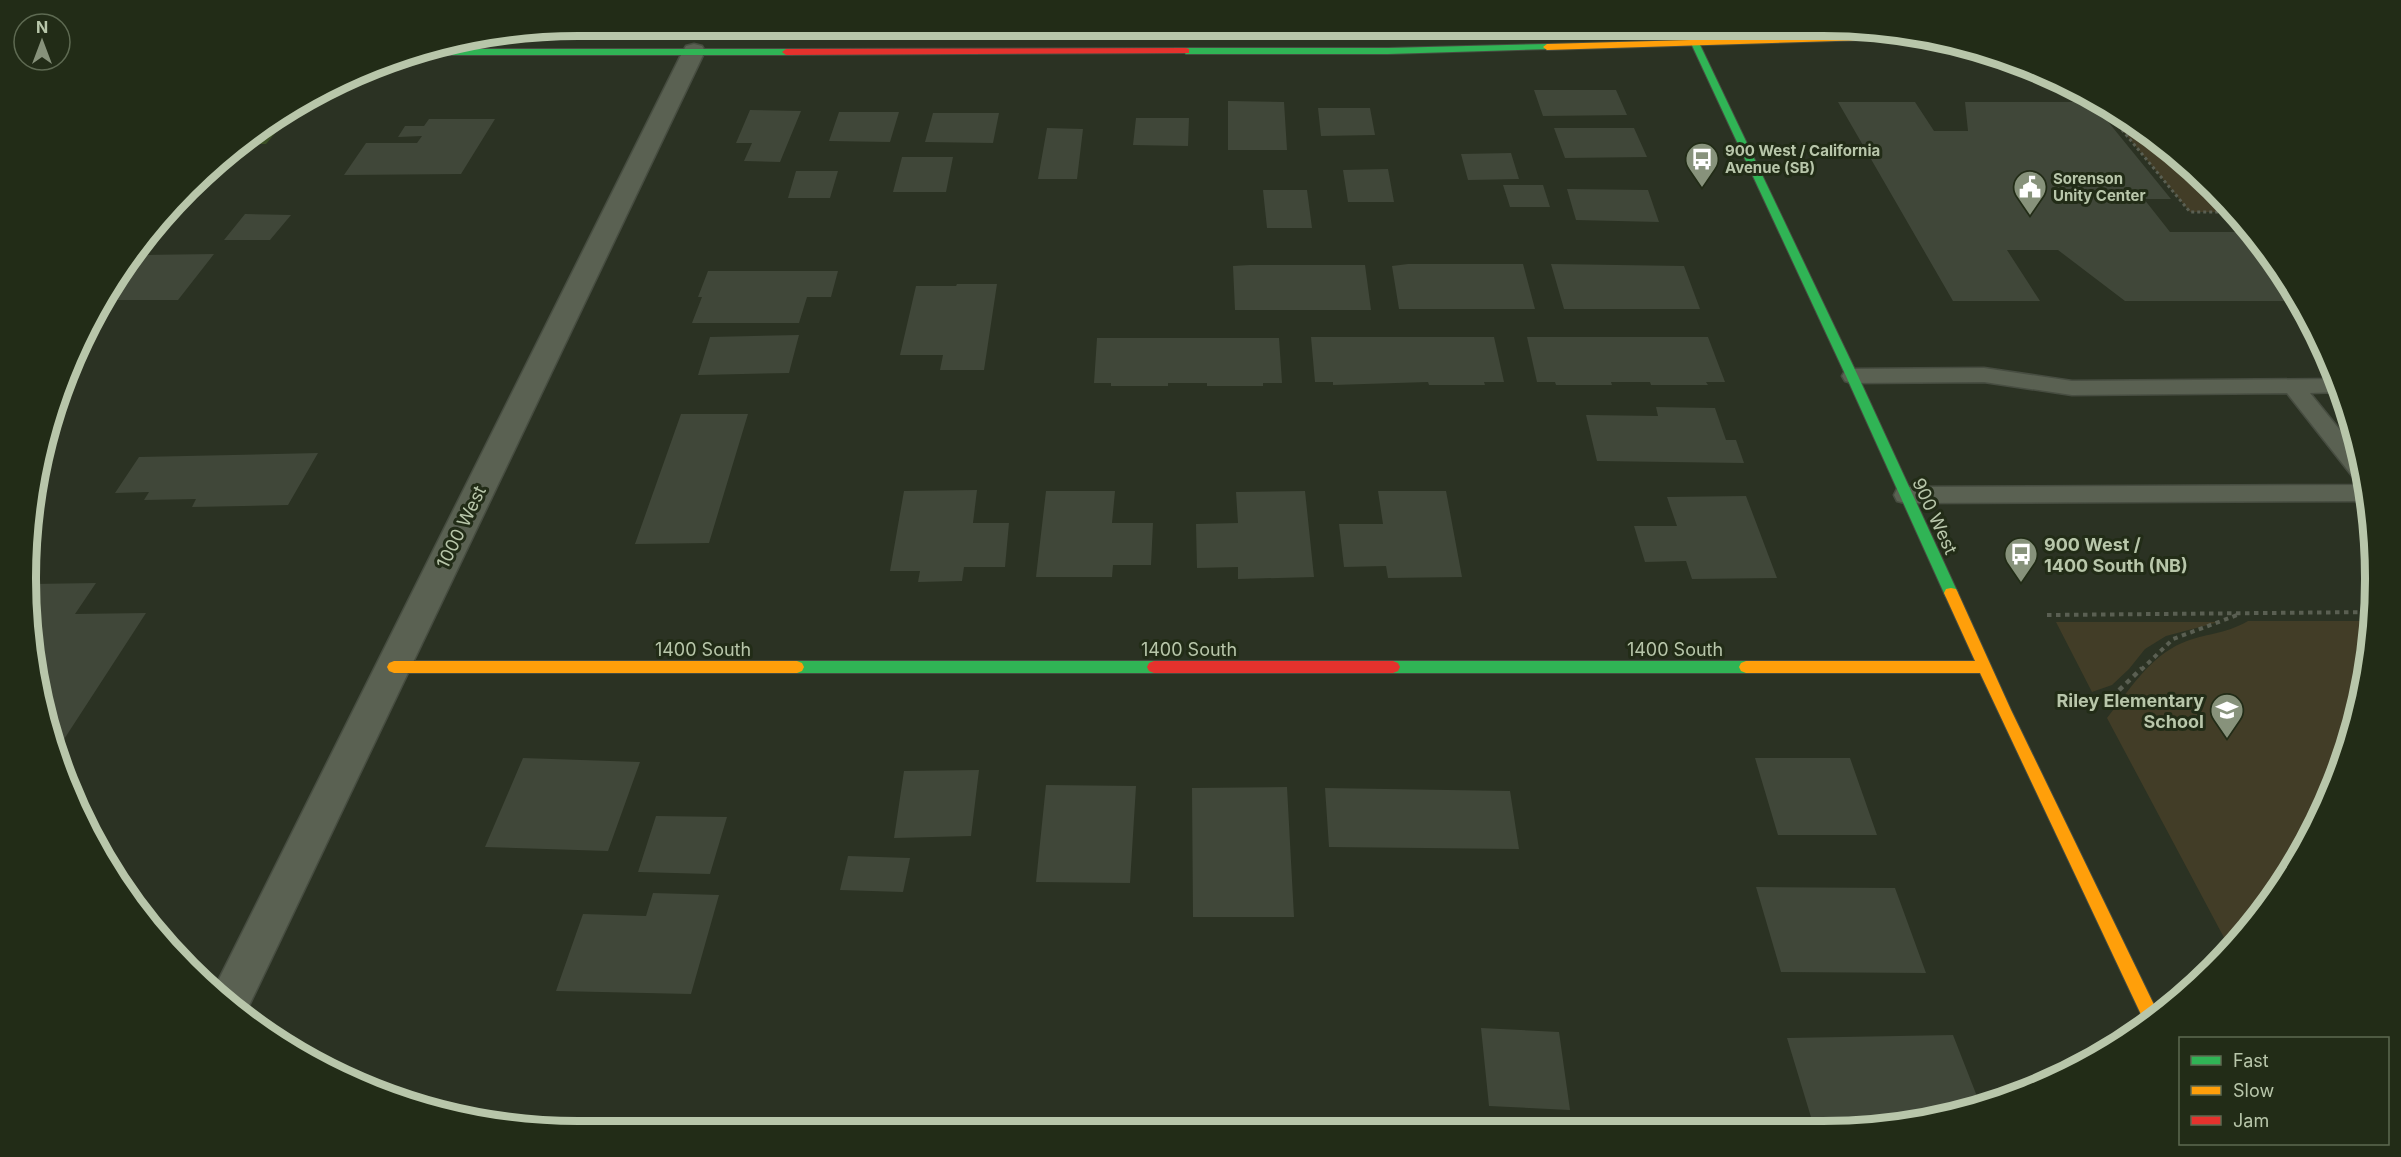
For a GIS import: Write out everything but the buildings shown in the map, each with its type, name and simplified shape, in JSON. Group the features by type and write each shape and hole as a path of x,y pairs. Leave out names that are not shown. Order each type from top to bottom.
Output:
{"main road":[{"name":"900 West","path":"1691,36 1852,376 1985,667 2149,1012"},
{"path":"447,52 1388,51 1868,38"},
{"name":"1400 South","path":"394,667 1985,667"}],"street":[{"name":"1000 West","path":"233,996 694,51"}],"lane":[{"path":"1852,376 1984,375 2072,388 2329,386"},
{"path":"2292,386 2352,459"},
{"path":"1905,495 2358,493"}],"path":[{"path":"2115,122 2190,212 2222,212"},
{"path":"2047,615 2364,612"},
{"path":"2094,706 2111,698 2173,639 2243,613"}],"shaded area":[{"path":"2115,122 2153,148 2222,212 2190,212"},
{"path":"284,123 266,144 254,144"},
{"name":"Riley Elementary School","path":"2248,621 2363,621 2355,684 2347,719 2324,786 2292,850 2274,880 2226,941 2107,718 2140,676 2170,649 2190,640 2239,626"},
{"path":"2056,622 2219,622 2166,636 2145,649 2112,685 2092,692"}],"traffic: fast":[{"path":"1692,36 1852,376 1951,593"},
{"path":"1186,51 1388,51 1547,47"},
{"path":"447,52 786,52"},
{"path":"797,667 1154,667"},
{"path":"1393,667 1746,667"}],"traffic: slow":[{"path":"1547,47 1866,38"},
{"path":"1951,593 2004,710 2149,1012"},
{"path":"394,667 797,667"},
{"path":"1746,667 1985,667"}],"traffic: jam":[{"path":"786,52 1186,51"},
{"path":"1154,667 1393,667"}],"place":[{"name":"900 West / California Avenue (SB)","path":"1702,188"},
{"name":"Sorenson Unity Center","path":"2030,216"},
{"name":"900 West / 1400 South (NB)","path":"2021,583"},
{"name":"Riley Elementary School","path":"2227,739"}]}
